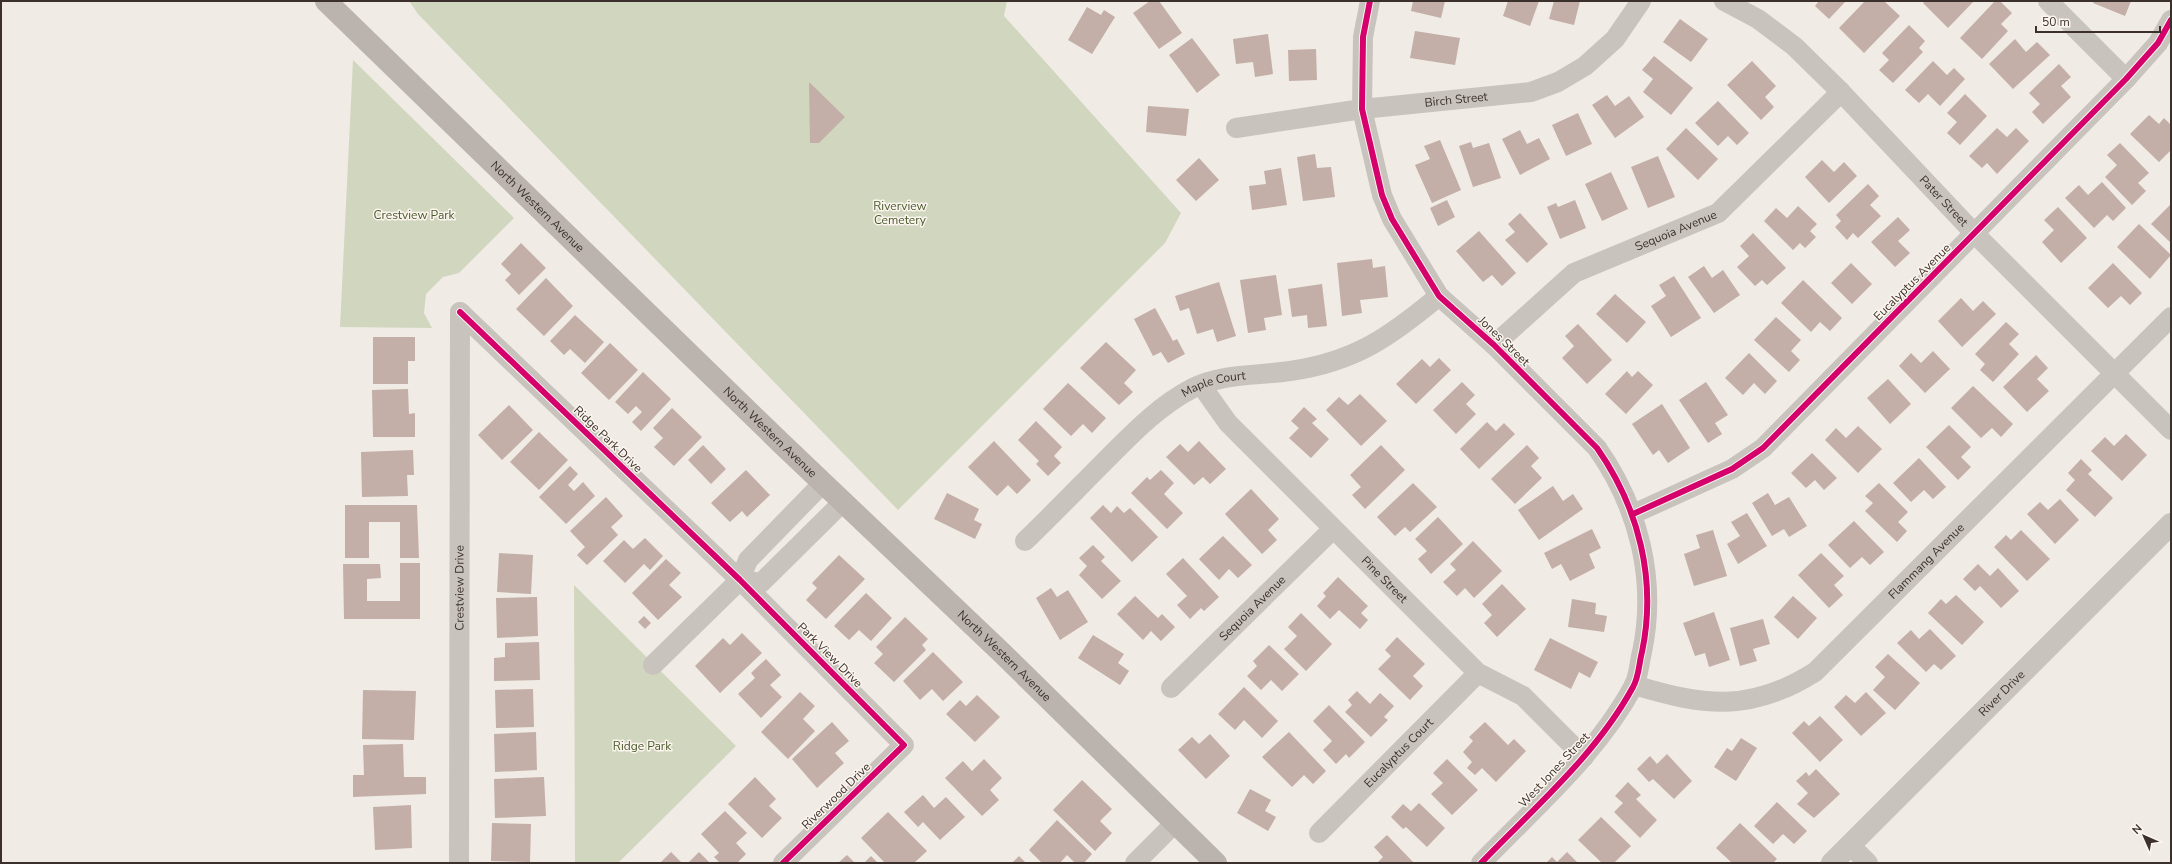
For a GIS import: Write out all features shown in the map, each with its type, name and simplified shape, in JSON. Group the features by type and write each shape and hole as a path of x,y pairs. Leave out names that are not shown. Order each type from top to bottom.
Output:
{"main road":[{"name":"North Western Avenue","path":"332,4 823,483 1001,652 1216,863"}],"street":[{"name":"Jones Street","path":"1370,1 1363,37 1362,109 1382,195 1392,219 1439,296 1494,345 1597,448 1610,467 1633,514 1646,568 1647,626 1634,685"},
{"name":"Birch Street","path":"1236,128 1362,109 1531,92 1558,82 1585,66 1615,39 1641,1"},
{"name":"Pater Street","path":"1724,1 1764,23 1794,46 1841,92 1975,234 2171,430"},
{"path":"2048,1 2126,79"},
{"name":"Eucalyptus Avenue","path":"1633,514 1732,469 1763,448 2126,79 2158,43 2171,20"},
{"name":"Sequoia Avenue","path":"1494,345 1574,273 1718,213 1841,92"},
{"name":"Maple Court","path":"1025,541 1133,433 1160,409 1200,385 1220,378 1292,371 1336,362 1376,343 1402,327 1439,296"},
{"name":"Ridge Park Drive","path":"460,312 740,580"},
{"name":"Crestview Drive","path":"459,863 460,312"},
{"name":"Flammang Avenue","path":"1634,685 1680,698 1729,703 1762,697 1780,690 1815,672 2171,318"},
{"name":"Pine Street","path":"1200,385 1228,423 1478,673 1523,696 1584,757"},
{"path":"653,665 740,580 748,560 823,483"},
{"path":"740,580 761,583 843,502"},
{"name":"River Drive","path":"1832,863 2171,524"},
{"name":"Sequoia Avenue","path":"1171,688 1333,529"},
{"name":"Park View Drive","path":"740,580 904,745"},
{"name":"Eucalyptus Court","path":"1319,833 1478,673"},
{"name":"West Jones Street","path":"1481,863 1584,757 1613,721 1634,685"},
{"name":"Riverwood Drive","path":"783,863 904,745"},
{"path":"1135,863 1175,823"},
{"path":"1850,845 1868,863"}],"green space":[{"name":"Riverview Cemetery","path":"409,1 1007,1 1004,16 1181,213 1165,243 898,510 418,14"},
{"name":"Crestview Park","path":"353,60 514,218 459,273 443,277 426,294 424,313 432,328 340,327"},
{"name":"Ridge Park","path":"574,585 736,746 618,863 575,863"}],"building":[{"path":"1150,1 1159,1 1182,33 1159,49 1133,13"},
{"path":"1413,1 1445,1 1441,18 1411,11"},
{"path":"1508,1 1539,1 1530,26 1503,16"},
{"path":"1554,1 1580,1 1574,25 1549,19"},
{"path":"1819,1 1846,1 1829,19 1815,6"},
{"path":"1865,1 1884,1 1900,16 1864,53 1839,28"},
{"path":"1925,1 1974,1 1948,28 1923,3"},
{"path":"1995,1 2000,1 2012,13 2001,24 2008,31 1982,59 1960,38"},
{"path":"2094,1 2131,1 2125,16 2093,3"},
{"path":"1087,7 1101,15 1104,10 1115,17 1092,54 1068,40"},
{"path":"1680,19 1708,39 1691,62 1663,42"},
{"path":"1909,25 1925,41 1919,48 1923,52 1893,83 1879,70 1889,60 1882,53"},
{"path":"1415,31 1460,38 1455,65 1410,58"},
{"path":"1268,34 1273,74 1255,77 1253,62 1236,64 1233,39"},
{"path":"1192,38 1220,75 1197,93 1169,55"},
{"path":"2015,39 2026,52 2037,42 2050,55 2013,89 1989,64"},
{"path":"1316,49 1317,80 1289,81 1288,50"},
{"path":"1654,56 1693,88 1671,115 1643,92 1653,79 1642,70"},
{"path":"1752,61 1776,86 1765,97 1774,107 1761,120 1727,85"},
{"path":"1933,61 1947,75 1954,68 1965,79 1940,106 1928,94 1919,103 1905,90"},
{"path":"2059,64 2071,77 2061,86 2071,97 2043,124 2032,112 2040,104 2029,93"},
{"path":"809,82 845,117 819,143 810,143"},
{"path":"1965,94 1987,116 1960,145 1947,133 1957,122 1947,113"},
{"path":"1607,95 1615,106 1629,96 1644,117 1615,138 1592,105"},
{"path":"1718,101 1749,133 1737,145 1728,136 1718,146 1695,123"},
{"path":"1148,106 1189,109 1186,136 1146,132"},
{"path":"1578,113 1592,144 1566,156 1552,125"},
{"path":"2149,115 2159,124 2164,118 2171,125 2171,150 2159,162 2130,134"},
{"path":"1686,128 1718,159 1698,180 1666,149"},
{"path":"1997,128 2007,137 2016,128 2029,141 1997,174 1987,163 1982,168 1969,156"},
{"path":"1520,130 1527,144 1539,138 1550,159 1520,175 1502,139"},
{"path":"1440,140 1461,190 1432,203 1415,165 1430,159 1424,146"},
{"path":"1471,142 1473,148 1489,143 1501,178 1473,187 1459,146"},
{"path":"2120,143 2149,173 2138,183 2146,191 2132,205 2105,177 2117,165 2107,155"},
{"path":"1315,154 1317,168 1331,167 1335,197 1303,201 1297,157"},
{"path":"1658,156 1675,197 1648,208 1631,167"},
{"path":"1199,158 1219,180 1196,201 1176,180"},
{"path":"1822,160 1834,172 1844,162 1857,176 1829,203 1805,177"},
{"path":"1281,168 1287,205 1252,210 1249,186 1266,184 1264,171"},
{"path":"1611,172 1628,209 1602,221 1585,184"},
{"path":"2102,182 2126,208 2113,221 2107,215 2094,228 2065,198 2079,185 2088,195"},
{"path":"1868,184 1879,196 1870,205 1881,216 1858,238 1853,233 1847,240 1835,227 1841,221 1836,215"},
{"path":"1447,200 1455,217 1438,226 1430,208"},
{"path":"1575,200 1586,228 1560,239 1547,207 1556,203 1558,207"},
{"path":"2171,204 2171,243 2151,224"},
{"path":"1798,206 1817,224 1810,231 1816,237 1805,248 1800,243 1793,250 1764,221 1776,208 1787,218"},
{"path":"2058,207 2087,238 2061,263 2042,242 2054,230 2044,220"},
{"path":"1520,213 1548,244 1527,263 1505,240 1515,232 1508,224"},
{"path":"1898,217 1910,230 1898,241 1910,253 1895,267 1871,242"},
{"path":"2139,224 2171,255 2150,279 2117,247"},
{"path":"1479,231 1516,273 1502,286 1492,275 1483,282 1456,251"},
{"path":"1753,233 1786,268 1767,285 1762,280 1755,286 1737,267 1749,256 1740,246"},
{"path":"521,243 546,268 519,295 505,280 511,274 501,264"},
{"path":"1372,259 1373,268 1385,266 1388,297 1360,300 1362,313 1342,316 1337,263"},
{"path":"1851,263 1872,284 1852,304 1831,283"},
{"path":"2113,263 2142,293 2130,305 2121,296 2108,308 2088,288"},
{"path":"1704,266 1712,278 1723,270 1740,295 1714,313 1688,277"},
{"path":"1276,275 1282,315 1264,318 1266,330 1248,333 1240,280"},
{"path":"1674,276 1701,318 1671,337 1651,306 1666,296 1659,285"},
{"path":"546,278 573,306 544,336 516,309"},
{"path":"1803,280 1842,318 1830,331 1820,322 1811,332 1781,303"},
{"path":"1219,282 1236,336 1217,342 1213,329 1197,334 1189,308 1180,311 1175,296"},
{"path":"1322,284 1327,326 1308,328 1307,315 1292,317 1288,289"},
{"path":"1615,294 1646,322 1627,343 1596,314"},
{"path":"1961,298 1973,311 1983,301 1996,314 1962,347 1938,321"},
{"path":"1155,308 1173,341 1177,339 1185,354 1168,363 1161,352 1153,356 1134,319"},
{"path":"575,315 604,342 585,363 570,349 564,355 550,341"},
{"path":"1776,317 1801,340 1791,351 1800,360 1789,372 1754,340"},
{"path":"2006,322 2019,334 2009,344 2019,354 1993,382 1980,370 1985,364 1975,354"},
{"path":"1578,324 1612,360 1587,384 1562,358 1574,346 1565,336"},
{"path":"373,337 415,337 415,361 408,361 408,384 373,384"},
{"path":"1106,342 1136,370 1124,383 1133,392 1119,405 1080,368"},
{"path":"610,343 638,370 609,400 581,373"},
{"path":"1933,351 1950,369 1925,393 1899,366 1911,353 1921,363"},
{"path":"1749,353 1777,381 1765,394 1754,383 1743,395 1725,378"},
{"path":"2036,355 2048,368 2037,379 2049,391 2027,412 2003,387"},
{"path":"1439,358 1451,370 1416,404 1396,384 1422,359 1430,367"},
{"path":"1627,371 1632,377 1638,371 1653,385 1626,414 1605,394"},
{"path":"643,372 671,399 641,431 632,422 642,412 636,406 628,414 615,402"},
{"path":"1888,379 1911,404 1890,424 1867,398"},
{"path":"1462,382 1475,395 1466,404 1476,414 1456,434 1433,410"},
{"path":"1706,382 1728,415 1715,423 1722,434 1708,443 1679,400"},
{"path":"1068,383 1106,418 1092,433 1083,424 1071,436 1043,409"},
{"path":"1973,386 2013,424 2001,437 1992,428 1981,438 1951,408"},
{"path":"408,389 409,414 415,413 415,437 373,437 372,390"},
{"path":"1360,394 1387,421 1361,446 1326,410 1339,397 1348,405"},
{"path":"1662,404 1690,448 1668,463 1659,450 1653,455 1632,424"},
{"path":"509,405 533,430 502,460 478,435"},
{"path":"1304,407 1317,419 1312,423 1329,439 1311,458 1289,438 1299,428 1291,421"},
{"path":"672,408 702,437 674,466 654,447 663,438 653,428"},
{"path":"1036,421 1062,447 1054,456 1061,463 1048,476 1036,464 1039,461 1018,440"},
{"path":"1487,422 1496,431 1504,423 1515,434 1479,469 1460,449"},
{"path":"1949,425 1971,447 1961,457 1971,467 1958,480 1926,447"},
{"path":"1858,426 1882,449 1858,473 1825,440 1836,428 1846,438"},
{"path":"539,432 568,460 539,490 510,462"},
{"path":"2126,434 2147,455 2122,481 2091,451 2105,437 2114,446"},
{"path":"994,441 1031,480 1017,494 1008,485 997,496 968,467"},
{"path":"1199,441 1226,469 1210,484 1203,477 1194,485 1166,457 1180,444 1188,452"},
{"path":"703,445 726,469 711,484 688,460"},
{"path":"1381,445 1405,470 1365,509 1352,495 1361,487 1350,475"},
{"path":"1527,445 1539,458 1531,466 1542,478 1515,504 1491,479"},
{"path":"413,450 414,475 407,475 408,496 362,497 361,452"},
{"path":"1812,453 1837,478 1824,490 1815,480 1806,488 1791,473"},
{"path":"1919,458 1946,487 1933,499 1924,490 1911,502 1893,483"},
{"path":"2081,459 2092,470 2088,474 2113,498 2095,517 2066,490 2075,480 2068,473"},
{"path":"570,466 578,474 568,485 574,491 583,482 595,496 566,524 539,497"},
{"path":"746,470 770,495 747,517 742,511 730,522 711,503"},
{"path":"1161,470 1174,483 1164,494 1183,513 1167,529 1131,493 1147,477 1150,480"},
{"path":"1413,483 1437,507 1410,532 1405,527 1395,536 1377,517"},
{"path":"1879,483 1908,512 1898,522 1907,531 1897,542 1865,511 1873,503 1865,496"},
{"path":"1553,486 1563,501 1573,494 1583,509 1539,540 1518,510"},
{"path":"1251,489 1279,519 1268,530 1277,540 1262,554 1225,514"},
{"path":"947,493 979,509 974,520 982,524 975,539 934,519"},
{"path":"1768,493 1775,505 1789,497 1807,526 1789,537 1784,529 1772,536 1752,503"},
{"path":"606,497 623,516 611,527 618,535 587,565 577,555 585,547 570,531"},
{"path":"2060,499 2079,520 2055,544 2027,514 2040,502 2048,510"},
{"path":"345,505 417,505 419,558 400,558 400,522 369,522 369,558 345,558"},
{"path":"1103,505 1111,513 1117,506 1124,513 1130,508 1158,537 1132,562 1090,518"},
{"path":"1747,513 1767,546 1738,564 1727,544 1740,536 1731,522"},
{"path":"1438,517 1463,544 1431,574 1418,559 1427,551 1415,539"},
{"path":"1854,521 1884,552 1870,565 1862,557 1850,568 1828,545"},
{"path":"1592,529 1601,548 1589,554 1595,568 1570,581 1561,564 1552,569 1544,553"},
{"path":"1713,530 1727,576 1694,586 1684,554 1700,548 1696,535"},
{"path":"2021,530 2050,559 2027,581 1994,547 2006,535 2011,540"},
{"path":"1223,536 1252,565 1238,578 1229,569 1219,580 1199,559"},
{"path":"645,538 663,556 650,570 644,564 625,583 603,561 624,540 633,549"},
{"path":"1473,541 1502,571 1474,598 1465,588 1457,596 1443,582 1456,570 1450,564"},
{"path":"1093,545 1105,557 1101,561 1121,581 1102,599 1079,575 1087,566 1079,558"},
{"path":"499,553 533,555 531,594 497,592"},
{"path":"1821,553 1844,576 1834,585 1843,595 1829,608 1798,575"},
{"path":"839,555 865,579 826,619 806,600 817,588 812,583"},
{"path":"1183,558 1219,597 1204,611 1201,608 1190,619 1177,605 1187,596 1166,574"},
{"path":"666,559 681,573 669,585 682,597 658,620 632,593"},
{"path":"400,563 420,563 420,619 344,619 343,564 380,564 381,578 367,579 367,601 400,601"},
{"path":"1978,564 1990,576 1998,568 2019,591 2001,608 1980,586 1975,591 1963,579"},
{"path":"1338,577 1368,606 1361,613 1368,620 1360,629 1339,610 1330,619 1317,606 1326,596 1323,593"},
{"path":"1502,584 1526,609 1497,637 1484,623 1492,615 1482,604"},
{"path":"1051,588 1057,597 1068,590 1088,622 1060,640 1036,598"},
{"path":"866,593 892,618 871,641 859,630 849,640 834,626"},
{"path":"1956,595 1984,622 1962,645 1928,613 1941,599 1946,604"},
{"path":"1135,596 1158,618 1162,614 1175,627 1161,641 1151,631 1143,640 1117,614"},
{"path":"1793,596 1817,618 1798,639 1774,617"},
{"path":"537,597 538,636 497,638 496,598"},
{"path":"1572,599 1596,603 1595,614 1607,616 1604,632 1568,627"},
{"path":"1714,612 1730,660 1709,667 1705,653 1695,656 1683,623"},
{"path":"1301,613 1332,644 1306,671 1284,649 1297,636 1288,627"},
{"path":"644,616 651,623 645,629 638,622"},
{"path":"905,617 928,639 922,645 926,650 894,682 874,663 883,654 876,647"},
{"path":"1763,619 1770,644 1753,649 1757,661 1740,666 1730,628"},
{"path":"1930,629 1956,656 1941,670 1934,664 1926,672 1897,643 1911,630 1919,639"},
{"path":"742,633 762,653 720,693 695,666 723,638 730,645"},
{"path":"1093,635 1124,654 1118,663 1129,671 1120,685 1078,658"},
{"path":"1397,637 1425,664 1413,676 1423,686 1410,700 1378,669 1391,656 1385,650"},
{"path":"1550,638 1598,662 1590,678 1579,672 1571,689 1534,670"},
{"path":"539,642 540,680 494,681 494,658 505,657 505,643"},
{"path":"1269,645 1299,674 1282,691 1271,680 1261,690 1247,676 1257,666 1253,661"},
{"path":"933,652 963,682 943,701 932,689 920,700 903,681"},
{"path":"1888,654 1920,683 1895,710 1873,690 1885,677 1875,667"},
{"path":"766,659 781,675 770,685 782,697 761,718 738,694 755,678 751,673"},
{"path":"1244,687 1278,721 1262,738 1244,720 1235,730 1218,714"},
{"path":"533,689 534,727 496,728 495,690"},
{"path":"363,690 416,691 414,740 362,739"},
{"path":"1357,691 1370,704 1380,693 1394,706 1384,717 1388,720 1371,737 1345,712 1352,705 1348,700"},
{"path":"800,692 815,706 803,719 815,731 788,759 761,732"},
{"path":"1866,692 1886,713 1861,736 1834,707 1846,695 1855,703"},
{"path":"977,695 1000,717 975,742 946,714 960,700 966,706"},
{"path":"1329,705 1365,742 1349,758 1346,754 1336,764 1323,750 1332,741 1313,721"},
{"path":"1820,716 1843,740 1820,762 1792,733 1804,721 1809,726"},
{"path":"832,722 849,741 835,753 844,763 817,788 792,759"},
{"path":"1485,722 1508,745 1514,739 1526,751 1496,782 1482,768 1475,775 1467,768 1472,762 1463,752 1473,741 1469,737"},
{"path":"536,732 537,770 495,772 494,734"},
{"path":"1289,732 1326,771 1313,784 1304,775 1292,787 1262,757"},
{"path":"1210,734 1230,756 1206,779 1178,750 1192,737 1199,744"},
{"path":"1741,738 1757,748 1736,781 1714,767 1727,748 1732,751"},
{"path":"403,744 404,777 426,777 426,794 353,797 353,775 364,775 363,745"},
{"path":"1667,754 1692,781 1674,799 1653,779 1649,782 1637,769 1650,756 1657,764"},
{"path":"984,759 1002,778 990,790 999,800 982,816 945,778 963,761 972,771"},
{"path":"1447,759 1478,790 1452,815 1431,794 1443,783 1433,773"},
{"path":"1816,769 1840,794 1814,818 1797,804 1808,793 1796,781 1806,772 1809,776"},
{"path":"544,777 546,816 495,818 494,779"},
{"path":"755,777 776,799 769,806 782,818 762,838 728,804"},
{"path":"1082,780 1112,809 1100,821 1112,833 1095,851 1053,810"},
{"path":"1628,782 1641,795 1636,799 1657,820 1640,838 1614,812 1623,803 1615,796"},
{"path":"1250,789 1271,800 1265,811 1276,817 1268,831 1237,813"},
{"path":"923,795 934,808 946,797 965,817 940,840 923,822 918,827 904,812"},
{"path":"1777,802 1807,831 1794,844 1783,834 1773,844 1754,826"},
{"path":"1419,803 1445,828 1427,847 1406,827 1403,829 1391,817 1403,804 1411,811"},
{"path":"411,805 412,848 375,850 373,807"},
{"path":"725,811 747,833 736,843 746,854 737,863 720,863 714,857 719,853 701,834"},
{"path":"888,812 927,851 914,863 885,863 861,838"},
{"path":"1601,817 1631,846 1614,863 1602,863 1578,840"},
{"path":"1057,820 1092,854 1084,863 1075,863 1067,855 1060,863 1042,863 1029,850"},
{"path":"492,823 531,824 530,862 491,861"},
{"path":"1740,823 1777,859 1773,863 1732,863 1716,848"},
{"path":"1387,835 1414,863 1377,863 1383,857 1374,847"},
{"path":"671,852 682,863 660,863"},
{"path":"699,852 710,863 688,863"},
{"path":"1567,852 1578,863 1546,863 1552,857 1557,862"},
{"path":"847,855 855,863 838,863"},
{"path":"871,856 878,863 864,863"},
{"path":"1019,856 1026,863 1012,863"}],"cycle path":[{"path":"1370,1 1363,37 1362,109 1382,195 1392,219 1439,296 1494,345 1597,448 1612,471 1634,520 1641,546 1645,572 1647,598 1646,625 1638,674 1633,687 1618,712 1583,758 1543,801 1481,863"},
{"path":"1633,514 1732,469 1763,448 2126,79 2158,43 2171,20"},
{"path":"460,312 740,580 904,745 783,863"}]}
